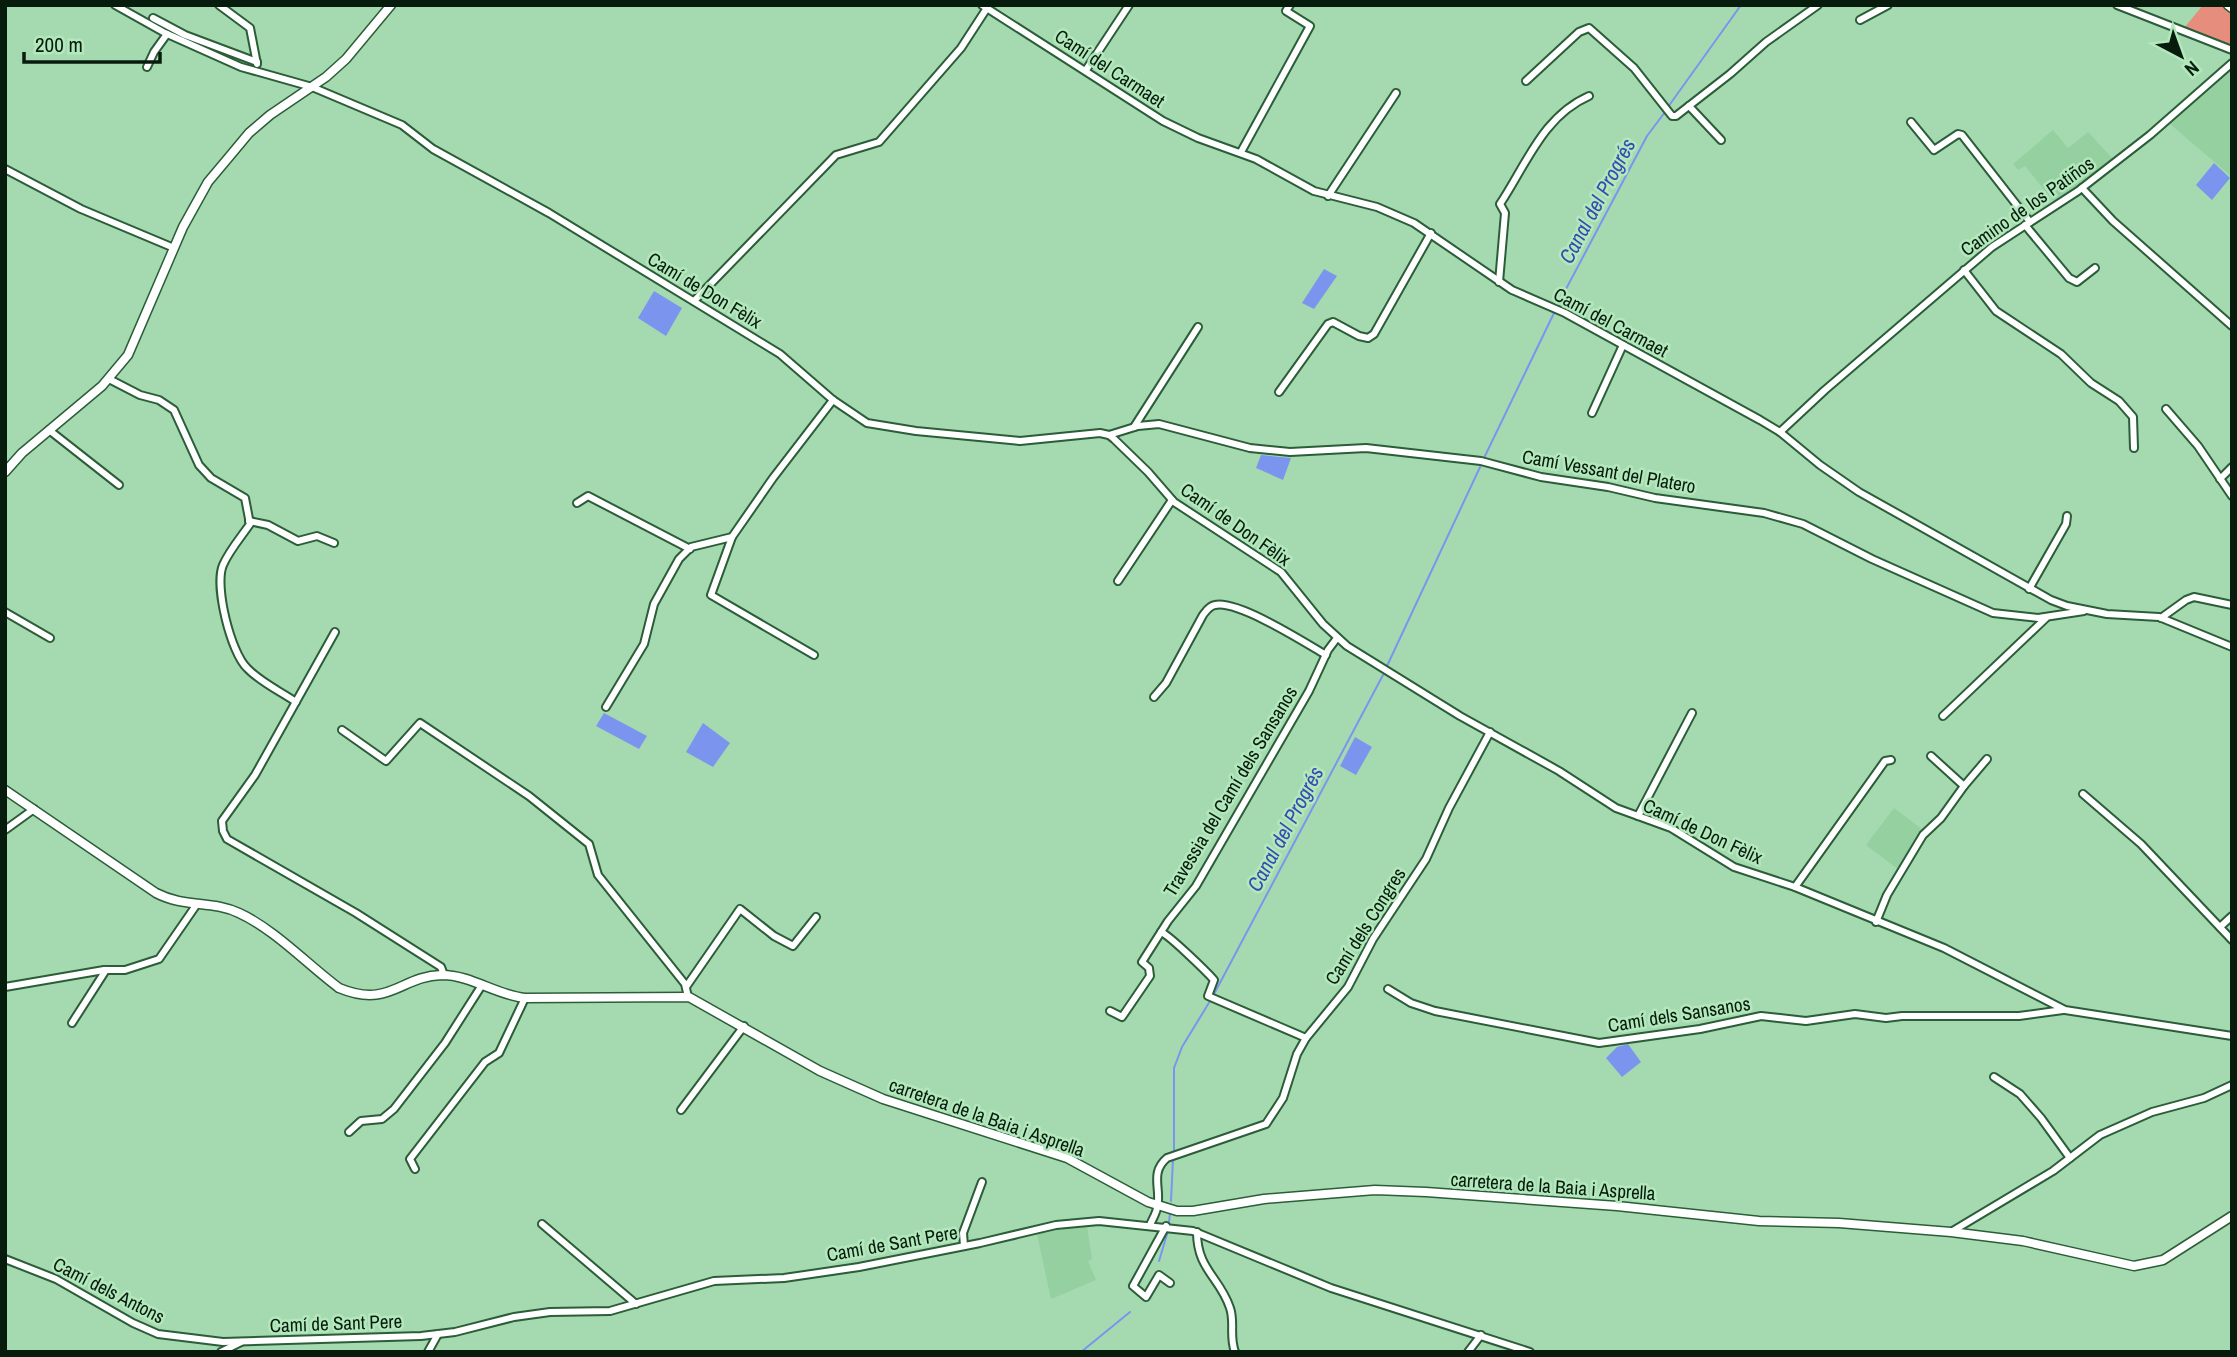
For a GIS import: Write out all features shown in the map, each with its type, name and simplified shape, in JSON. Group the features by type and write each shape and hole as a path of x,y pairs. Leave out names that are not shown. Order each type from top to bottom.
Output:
{"main road":[{"path":"5,472 109,379 128,355 197,201 229,157 249,133 346,59 388,6"},
{"name":"carretera de la Baia i Asprella","path":"5,790 171,901 222,906 254,921 339,988 379,995 423,979 444,975 470,980 504,995 525,998 687,992 820,1071 883,1099 1067,1158 1158,1207 1177,1211 1194,1211 1264,1199 1375,1190 1402,1191 1617,1206 1771,1222 1839,1223 1951,1233 2023,1241 2116,1263 2146,1265 2176,1254 2232,1216"}],"street":[{"name":"Camí de Don Fèlix","path":"115,5 167,34 241,67 312,87 402,125 433,149 549,213 780,354 832,400 867,423 916,431 1020,441 1100,433 1109,435 1172,500 1201,522 1281,572 1323,624 1357,652 1559,771 1616,808 1671,828 1734,867 1795,887 1944,948 2065,1010 2232,1035"},
{"path":"219,5 250,29 259,72"},
{"path":"1086,70 1129,5"},
{"path":"1241,152 1310,26 1286,11 1290,5"},
{"path":"1526,81 1579,32 1589,28 1634,68 1672,116 1676,116 1766,42 1818,5"},
{"path":"1860,20 1888,5"},
{"path":"2117,5 2232,50"},
{"path":"694,302 836,155 879,142 961,48 984,7"},
{"name":"Camí del Carmaet","path":"984,7 1173,126 1241,152 1328,196 1377,207 1415,223 1519,294 1565,313 1780,432 1859,492 2029,589 2067,606 2086,611 2161,618 2232,647"},
{"path":"153,18 185,35 257,62"},
{"path":"147,67 167,34"},
{"name":"Camino de los Patiños","path":"1780,432 1992,247 2082,188 2171,118 2232,63"},
{"path":"1328,196 1396,93"},
{"path":"1499,282 1505,213 1500,204 1544,132 1573,103 1589,96"},
{"path":"1689,106 1721,140"},
{"path":"1910,122 1934,150 1958,134 1962,135 2069,278 2077,282 2095,268"},
{"path":"5,169 81,209 174,248"},
{"path":"2082,188 2113,221 2232,326"},
{"path":"1279,392 1328,324 1333,322 1368,338 1374,334 1431,233"},
{"path":"1964,270 1996,311 2061,354 2091,383 2119,401 2133,417 2134,448"},
{"path":"1134,427 1198,327"},
{"path":"1592,413 1623,345"},
{"path":"109,379 140,395 159,400 174,410 199,465 211,478 245,498 250,524 223,564 219,580 221,597 232,637 244,666 296,702"},
{"path":"814,655 711,595 732,537 832,400"},
{"path":"2166,409 2198,446 2232,496"},
{"name":"Camí Vessant del Platero","path":"1109,435 1134,427 1159,425 1250,448 1290,452 1366,448 1481,461 1541,477 1636,495 1764,513 1803,524 1872,559 1993,613 2046,618 2086,611"},
{"path":"49,430 120,485"},
{"path":"2220,479 2232,467"},
{"path":"577,503 588,496 690,549"},
{"path":"1118,581 1172,500"},
{"path":"2029,589 2066,524 2067,516"},
{"path":"249,522 268,525 298,541 317,536 334,543"},
{"path":"606,707 644,645 654,604 671,570 690,549 732,537"},
{"path":"2161,618 2194,597 2232,605"},
{"path":"1154,697 1166,683 1203,615 1209,607 1218,604 1264,620 1326,655"},
{"path":"5,612 50,638"},
{"path":"1943,716 2046,618"},
{"path":"335,632 255,775 222,821 223,831 228,839 356,913 441,967 444,975"},
{"name":"Travessia del Camí dels Sansanos","path":"1110,1010 1122,1017 1150,976 1149,968 1142,962 1160,932 1196,886 1337,638"},
{"path":"1638,816 1692,713"},
{"path":"342,730 386,761 420,723 529,796 589,844 598,875 668,961 687,992 740,909 774,936 793,946 816,917"},
{"name":"Camí dels Congres","path":"1150,1225 1158,1207 1157,1178 1160,1164 1167,1158 1266,1124 1283,1098 1297,1054 1306,1038 1348,987 1373,939 1426,859 1449,808 1490,732"},
{"path":"1931,756 1964,786"},
{"path":"1876,922 1887,895 1910,854 1987,759"},
{"path":"1795,887 1885,761 1891,760"},
{"path":"2083,794 2147,849 2232,940"},
{"path":"5,830 34,809"},
{"path":"5,987 106,970 125,970 159,959 197,904"},
{"path":"2220,927 2232,916"},
{"path":"1160,932 1168,935 1214,980 1208,996 1306,1038"},
{"path":"72,1023 106,970"},
{"path":"349,1132 361,1121 382,1119 394,1109 438,1054 482,985"},
{"name":"Camí dels Sansanos","path":"1388,989 1411,1003 1435,1011 1599,1043 1700,1029 1760,1016 1806,1021 1855,1014 1886,1018 2019,1016 2065,1010"},
{"path":"415,1170 410,1159 485,1062 499,1053 525,998"},
{"path":"681,1110 744,1026"},
{"path":"1994,1077 2020,1094 2070,1158"},
{"path":"1951,1233 2053,1171 2100,1135 2152,1112 2204,1098 2232,1085"},
{"path":"964,1246 963,1233 982,1182"},
{"name":"Camí de Sant Pere","path":"243,1341 438,1334 550,1312 610,1311 714,1281 784,1278 871,1265 1080,1221 1166,1226 1197,1232 1331,1288 1530,1352"},
{"path":"542,1224 636,1304"},
{"path":"1166,1226 1133,1286 1146,1297 1159,1275 1170,1283"},
{"path":"1197,1232 1203,1265 1230,1306 1231,1335 1235,1352"},
{"name":"Camí dels Antons","path":"5,1259 64,1283 133,1323 158,1334 202,1340 243,1341"},
{"path":"428,1352 438,1334"},
{"path":"1468,1352 1481,1335"},
{"path":"221,1352 243,1341"}],"shaded area":[{"path":"2203,5 2222,5 2232,14 2232,48 2185,27"},
{"path":"2232,69 2232,177 2170,124"},
{"path":"2053,130 2068,148 2088,132 2113,159 2055,203 2025,166 2018,170 2013,164"},
{"path":"1894,808 1923,830 1899,870 1866,845"},
{"path":"1087,1226 1092,1259 1088,1261 1096,1280 1051,1299 1037,1234 1064,1227"}],"water":[{"path":"2214,163 2230,178 2212,200 2196,185"},
{"path":"1324,269 1337,276 1314,309 1302,303"},
{"path":"654,291 682,308 666,336 638,318"},
{"path":"1261,455 1291,458 1283,480 1256,468"},
{"path":"604,713 647,736 639,749 596,726"},
{"path":"703,723 730,743 713,767 686,752"},
{"path":"1355,737 1372,747 1356,775 1340,766"},
{"path":"1628,1044 1641,1062 1622,1077 1606,1058 1617,1047"}],"waterway":[{"name":"Canal del Progrés","path":"1668,107 1741,5"},
{"name":"Canal del Progrés","path":"1557,306 1647,136 1665,112"},
{"name":"Canal del Progrés","path":"1484,458 1554,313"},
{"name":"Canal del Progrés","path":"1387,666 1481,465"},
{"name":"Canal del Progrés","path":"1213,996 1383,675"},
{"name":"Canal del Progrés","path":"1174,1152 1174,1068 1182,1047 1210,1001"},
{"name":"Canal del Progrés","path":"1171,1201 1173,1159"},
{"name":"Canal del Progrés","path":"1169,1222 1170,1213"},
{"name":"Canal del Progrés","path":"1159,1261 1168,1231"},
{"name":"Canal del Progrés","path":"1081,1352 1130,1312"}]}
